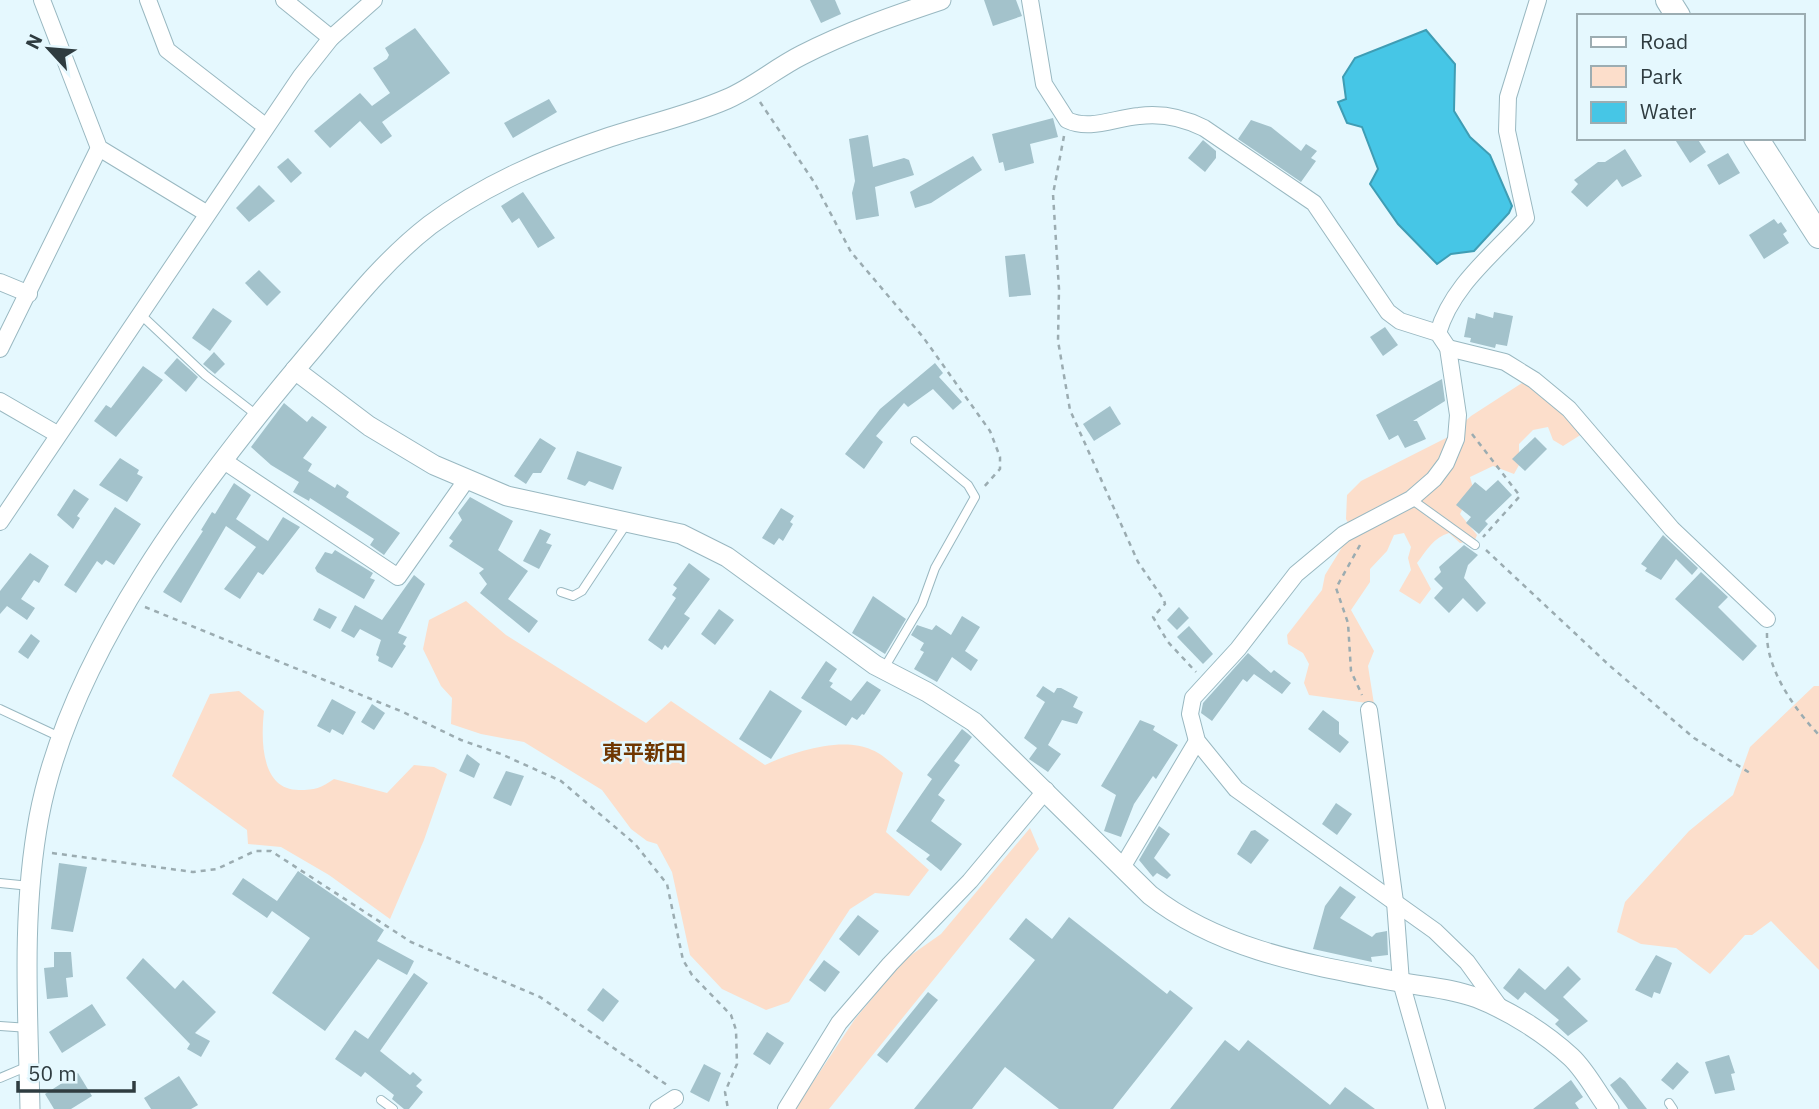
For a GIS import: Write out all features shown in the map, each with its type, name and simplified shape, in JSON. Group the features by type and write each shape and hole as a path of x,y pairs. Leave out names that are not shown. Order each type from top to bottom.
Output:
{"main road":[{"path":"1757,140 1819,236"}],"street":[{"path":"42,0 99,148 206,213"},
{"path":"148,0 167,50 265,126"},
{"path":"284,0 331,38"},
{"path":"0,522 57,433 265,126 331,38 374,0"},
{"path":"30,1109 26,933 30,886 39,815 62,738 99,651 129,600 224,461 295,370 393,257 428,227 484,190 554,157 729,99 833,39 941,0"},
{"path":"1030,0 1044,84 1067,120 1087,125 1161,115 1189,121 1204,128 1314,203 1388,312 1400,321 1438,333 1448,348 1458,415 1456,439 1446,463 1434,480 1411,499 1344,534 1296,574 1190,705 1198,740 1236,789 1435,931 1467,962 1501,1009"},
{"path":"1438,333 1444,314 1462,285 1526,218 1507,131 1508,97 1538,0"},
{"path":"0,349 99,148"},
{"path":"0,282 29,294"},
{"path":"1448,348 1505,362 1534,380 1569,409 1672,529 1768,619"},
{"path":"295,370 369,426 435,465 467,479 508,496 681,534 716,551 883,670 928,692 974,722 1150,895 1177,916 1242,947 1401,982 1446,988 1501,1009 1573,1059 1603,1105"},
{"path":"0,401 57,433"},
{"path":"224,461 398,577 467,479"},
{"path":"1369,710 1395,902 1401,982 1437,1109"},
{"path":"1123,866 1198,740"},
{"path":"786,1109 839,1023 890,964 985,865 1046,790"},
{"path":"658,1109 675,1098"}],"lane":[{"path":"139,313 205,375 258,416"},
{"path":"883,670 922,604 935,568 975,497 968,485 915,441"},
{"path":"1411,499 1475,545"},
{"path":"561,592 573,596 582,591 629,521"},
{"path":"0,709 62,738"},
{"path":"0,883 30,886"},
{"path":"0,1026 29,1028"},
{"path":"0,1078 29,1066"},
{"path":"381,1100 393,1109"}],"path":[{"path":"750,86 814,182 851,253 930,345 990,431 1000,457 1000,468 975,497"},
{"path":"1067,120 1053,194 1059,289 1058,341 1070,410 1139,562 1164,600 1165,604 1153,617 1158,628 1178,655 1206,682"},
{"path":"1458,415 1520,496 1475,545 1487,550 1610,666 1693,738 1750,773"},
{"path":"1369,710 1351,671 1352,647 1348,622 1336,588 1372,520"},
{"path":"129,600 403,712 460,740 501,754 561,781 635,844 667,884 683,960 692,975 732,1015 736,1030 737,1064 725,1092 728,1109"},
{"path":"1768,619 1767,648 1797,712 1819,735"},
{"path":"34,851 193,872 217,869 255,851 271,851 411,942 540,997 670,1088 675,1098"}],"green space":[{"path":"1522,383 1532,385 1549,395 1582,434 1563,446 1553,440 1548,427 1533,430 1519,444 1519,465 1514,474 1493,466 1470,477 1473,488 1460,514 1477,535 1475,540 1460,543 1449,533 1427,549 1417,563 1431,589 1420,604 1399,591 1411,570 1408,558 1411,547 1404,533 1394,535 1387,551 1370,569 1370,582 1351,610 1374,651 1368,666 1374,704 1309,695 1304,683 1309,664 1303,653 1288,644 1287,635 1322,590 1325,575 1352,531 1346,519 1347,495 1361,481 1448,437 1471,416"},
{"path":"466,601 506,635 646,723 671,701 765,765 789,755 832,745 860,746 876,752 903,773 886,832 929,870 909,896 875,893 850,909 789,1002 766,1010 722,989 690,955 672,872 657,844 647,841 631,829 602,790 524,742 481,734 451,724 452,698 441,686 423,649 429,620"},
{"path":"1814,686 1819,686 1819,970 1771,921 1752,935 1745,935 1710,974 1676,948 1641,944 1617,932 1625,902 1689,831 1733,795 1750,747"},
{"path":"239,691 264,711 263,748 266,761 270,772 286,788 314,789 334,779 387,793 414,765 434,767 447,774 424,840 390,919 329,875 281,847 248,844 247,830 172,776 210,694"},
{"path":"1030,828 1039,849 829,1109 795,1109 855,1019 904,960 941,934"}],"water":[{"path":"1426,30 1455,64 1454,111 1470,137 1490,155 1512,206 1509,213 1474,251 1451,254 1437,264 1398,224 1370,184 1378,169 1362,127 1347,123 1338,102 1346,99 1343,77 1355,58"}],"building":[{"path":"810,0 835,0 841,14 821,23"},
{"path":"984,0 1016,0 1022,16 993,26"},
{"path":"415,28 450,73 382,122 392,136 381,144 360,121 330,148 314,131 360,93 372,106 390,93 373,68 387,59 389,55 385,48"},
{"path":"549,99 557,112 513,138 504,123"},
{"path":"1053,118 1058,137 1030,144 1034,163 1005,171 1003,162 999,163 992,134"},
{"path":"1251,120 1271,127 1301,151 1306,144 1317,151 1311,158 1316,161 1301,182 1238,139"},
{"path":"868,135 873,167 904,158 909,160 914,175 875,187 879,216 856,220 852,193 855,181 849,139"},
{"path":"1203,140 1216,151 1216,158 1205,172 1188,158"},
{"path":"1675,140 1698,140 1706,152 1690,163"},
{"path":"1625,149 1642,176 1622,187 1617,179 1587,207 1571,192 1578,184 1574,180 1598,162 1605,162"},
{"path":"1728,153 1740,173 1719,185 1707,165"},
{"path":"973,156 982,170 931,203 915,208 910,192"},
{"path":"288,158 302,173 291,183 277,167"},
{"path":"259,185 275,201 249,222 236,208"},
{"path":"523,192 555,238 538,248 519,218 512,223 501,206"},
{"path":"1774,219 1778,224 1781,222 1787,231 1783,234 1789,243 1764,259 1749,235"},
{"path":"1025,254 1031,295 1009,297 1005,256"},
{"path":"259,270 281,292 267,306 245,283"},
{"path":"213,308 232,321 210,351 192,338"},
{"path":"1494,312 1513,316 1507,346 1496,344 1495,348 1470,342 1471,338 1464,337 1468,317 1475,319 1476,313 1493,318"},
{"path":"1385,327 1398,345 1383,356 1370,337"},
{"path":"214,352 225,364 215,374 203,364"},
{"path":"177,358 198,377 186,392 164,373"},
{"path":"935,363 943,373 939,377 962,402 953,410 933,389 908,407 904,403 876,436 883,442 864,469 845,454 880,409"},
{"path":"143,366 163,380 116,437 94,421 106,405 111,408"},
{"path":"1442,379 1445,401 1413,421 1417,421 1426,439 1405,448 1398,435 1389,440 1376,415"},
{"path":"284,403 307,422 312,416 327,427 303,458 312,464 308,471 335,488 337,484 349,492 346,497 400,533 384,555 370,545 374,539 310,498 309,501 293,492 299,482 271,465 251,447"},
{"path":"1110,406 1121,424 1094,441 1083,424"},
{"path":"1535,437 1547,449 1525,471 1512,459"},
{"path":"540,438 556,448 541,473 533,473 526,484 514,476"},
{"path":"577,451 622,467 613,490 589,481 585,486 567,479"},
{"path":"120,458 139,470 137,474 143,477 127,502 99,485"},
{"path":"1498,480 1512,495 1485,521 1488,524 1479,534 1466,523 1471,517 1456,505 1475,482 1486,491"},
{"path":"234,483 251,495 236,519 268,541 283,517 300,527 263,575 258,572 240,599 224,589 256,547 226,526 181,603 163,592 203,531 201,530 212,512 215,514"},
{"path":"74,489 89,499 77,516 80,518 73,529 57,515"},
{"path":"470,497 513,521 498,550 528,571 508,599 538,621 529,633 480,593 487,584 479,573 484,569 449,546 453,541 449,538 462,520 458,513"},
{"path":"115,507 141,524 114,565 106,560 102,565 97,561 76,593 64,585"},
{"path":"781,508 794,516 790,522 793,524 783,541 779,538 774,545 762,538"},
{"path":"540,529 551,534 546,543 552,545 539,569 523,561"},
{"path":"1663,535 1698,568 1692,575 1676,559 1661,580 1645,571 1647,568 1641,564"},
{"path":"1464,545 1478,555 1468,565 1464,578 1486,603 1477,612 1463,598 1449,613 1434,598 1443,588 1434,579 1441,572 1439,567"},
{"path":"335,550 373,573 370,578 375,580 364,599 317,572 315,568 325,552 332,554"},
{"path":"30,553 49,566 39,583 34,580 21,599 35,608 27,620 7,606 0,614 0,591"},
{"path":"689,563 710,579 684,614 690,618 668,648 665,645 662,650 648,640 676,598 672,595 677,588 673,585"},
{"path":"1701,572 1728,597 1718,607 1757,646 1743,661 1675,599"},
{"path":"414,575 425,584 398,633 407,637 403,644 406,646 392,668 378,661 379,657 376,655 381,640 360,629 354,638 341,631 355,605 382,620"},
{"path":"873,596 906,619 885,654 852,633"},
{"path":"1179,607 1189,618 1177,630 1167,620"},
{"path":"319,608 337,617 330,629 313,620"},
{"path":"719,609 734,620 715,645 701,634"},
{"path":"962,616 980,627 965,651 978,660 971,671 952,657 937,682 914,669 924,652 920,650 924,643 911,635 917,625 932,630 936,625 951,635"},
{"path":"1189,626 1213,654 1203,664 1177,637"},
{"path":"31,634 40,641 28,659 18,652"},
{"path":"1248,653 1271,673 1274,670 1291,683 1282,694 1254,674 1247,682 1243,679 1212,721 1201,713 1203,703"},
{"path":"826,661 837,669 829,681 833,683 830,687 851,701 867,681 881,690 864,715 857,720 852,717 846,726 801,698"},
{"path":"1043,686 1054,693 1057,688 1061,688 1078,697 1073,707 1083,712 1077,724 1062,720 1048,745 1061,754 1048,772 1029,759 1037,748 1024,738 1045,702 1036,696"},
{"path":"770,690 802,711 771,759 739,739"},
{"path":"332,699 356,712 343,735 332,729 330,733 317,726"},
{"path":"372,704 385,713 374,730 361,722"},
{"path":"1323,710 1339,722 1339,734 1349,742 1340,753 1308,729"},
{"path":"1140,720 1155,726 1153,730 1178,745 1156,779 1153,776 1134,804 1121,837 1104,831 1116,795 1101,786"},
{"path":"962,729 972,737 954,761 960,765 938,795 945,800 931,821 962,844 941,871 926,859 930,855 896,831 932,779 927,775"},
{"path":"467,754 480,764 474,778 459,771"},
{"path":"506,771 524,776 511,806 493,798"},
{"path":"1336,803 1352,814 1337,835 1322,824"},
{"path":"1159,826 1170,834 1154,858 1171,875 1167,879 1157,873 1153,877 1139,860"},
{"path":"1255,830 1269,840 1251,864 1237,854 1251,831"},
{"path":"59,863 87,867 73,932 51,929"},
{"path":"298,871 384,930 377,941 414,961 407,975 378,959 325,1031 272,993 310,938 272,911 267,918 232,894 243,878 277,901"},
{"path":"1340,886 1356,897 1340,918 1372,937 1376,933 1387,931 1388,955 1371,957 1372,962 1313,949 1325,906"},
{"path":"858,915 879,931 859,956 839,939"},
{"path":"1069,917 1167,994 1170,990 1193,1008 1113,1109 1059,1109 1005,1067 972,1109 914,1109 1035,960 1009,939 1026,918 1052,939"},
{"path":"54,952 71,952 73,977 66,978 68,997 47,999 44,968 54,967"},
{"path":"1656,955 1672,963 1660,994 1654,992 1652,998 1635,990"},
{"path":"143,958 175,989 183,980 216,1012 195,1033 210,1041 201,1057 187,1049 190,1044 126,978"},
{"path":"824,960 840,972 825,992 809,980"},
{"path":"1568,966 1581,979 1563,997 1588,1021 1568,1036 1555,1024 1559,1020 1525,992 1518,1000 1503,988 1519,968 1545,990"},
{"path":"414,973 428,983 380,1051 410,1075 413,1072 422,1080 416,1086 423,1092 409,1109 404,1109 392,1099 394,1095 365,1072 361,1077 335,1059 355,1030 368,1039"},
{"path":"603,988 619,1001 603,1022 587,1010"},
{"path":"928,992 938,1000 887,1063 877,1055"},
{"path":"92,1004 106,1025 62,1053 49,1032"},
{"path":"767,1032 784,1043 770,1065 753,1054"},
{"path":"1225,1040 1239,1051 1248,1040 1330,1105 1345,1087 1375,1109 1170,1109"},
{"path":"1729,1055 1735,1073 1731,1074 1735,1090 1715,1094 1705,1062"},
{"path":"1677,1062 1689,1072 1673,1090 1661,1080"},
{"path":"704,1064 721,1073 709,1102 690,1092"},
{"path":"78,1073 92,1096 71,1109 54,1109 45,1094"},
{"path":"179,1076 198,1105 191,1109 151,1109 144,1098"},
{"path":"1620,1077 1647,1109 1628,1109 1610,1085"},
{"path":"1571,1080 1583,1097 1575,1103 1579,1109 1533,1109"}],"district":[{"name":"東平新田","path":"644,753"}]}
